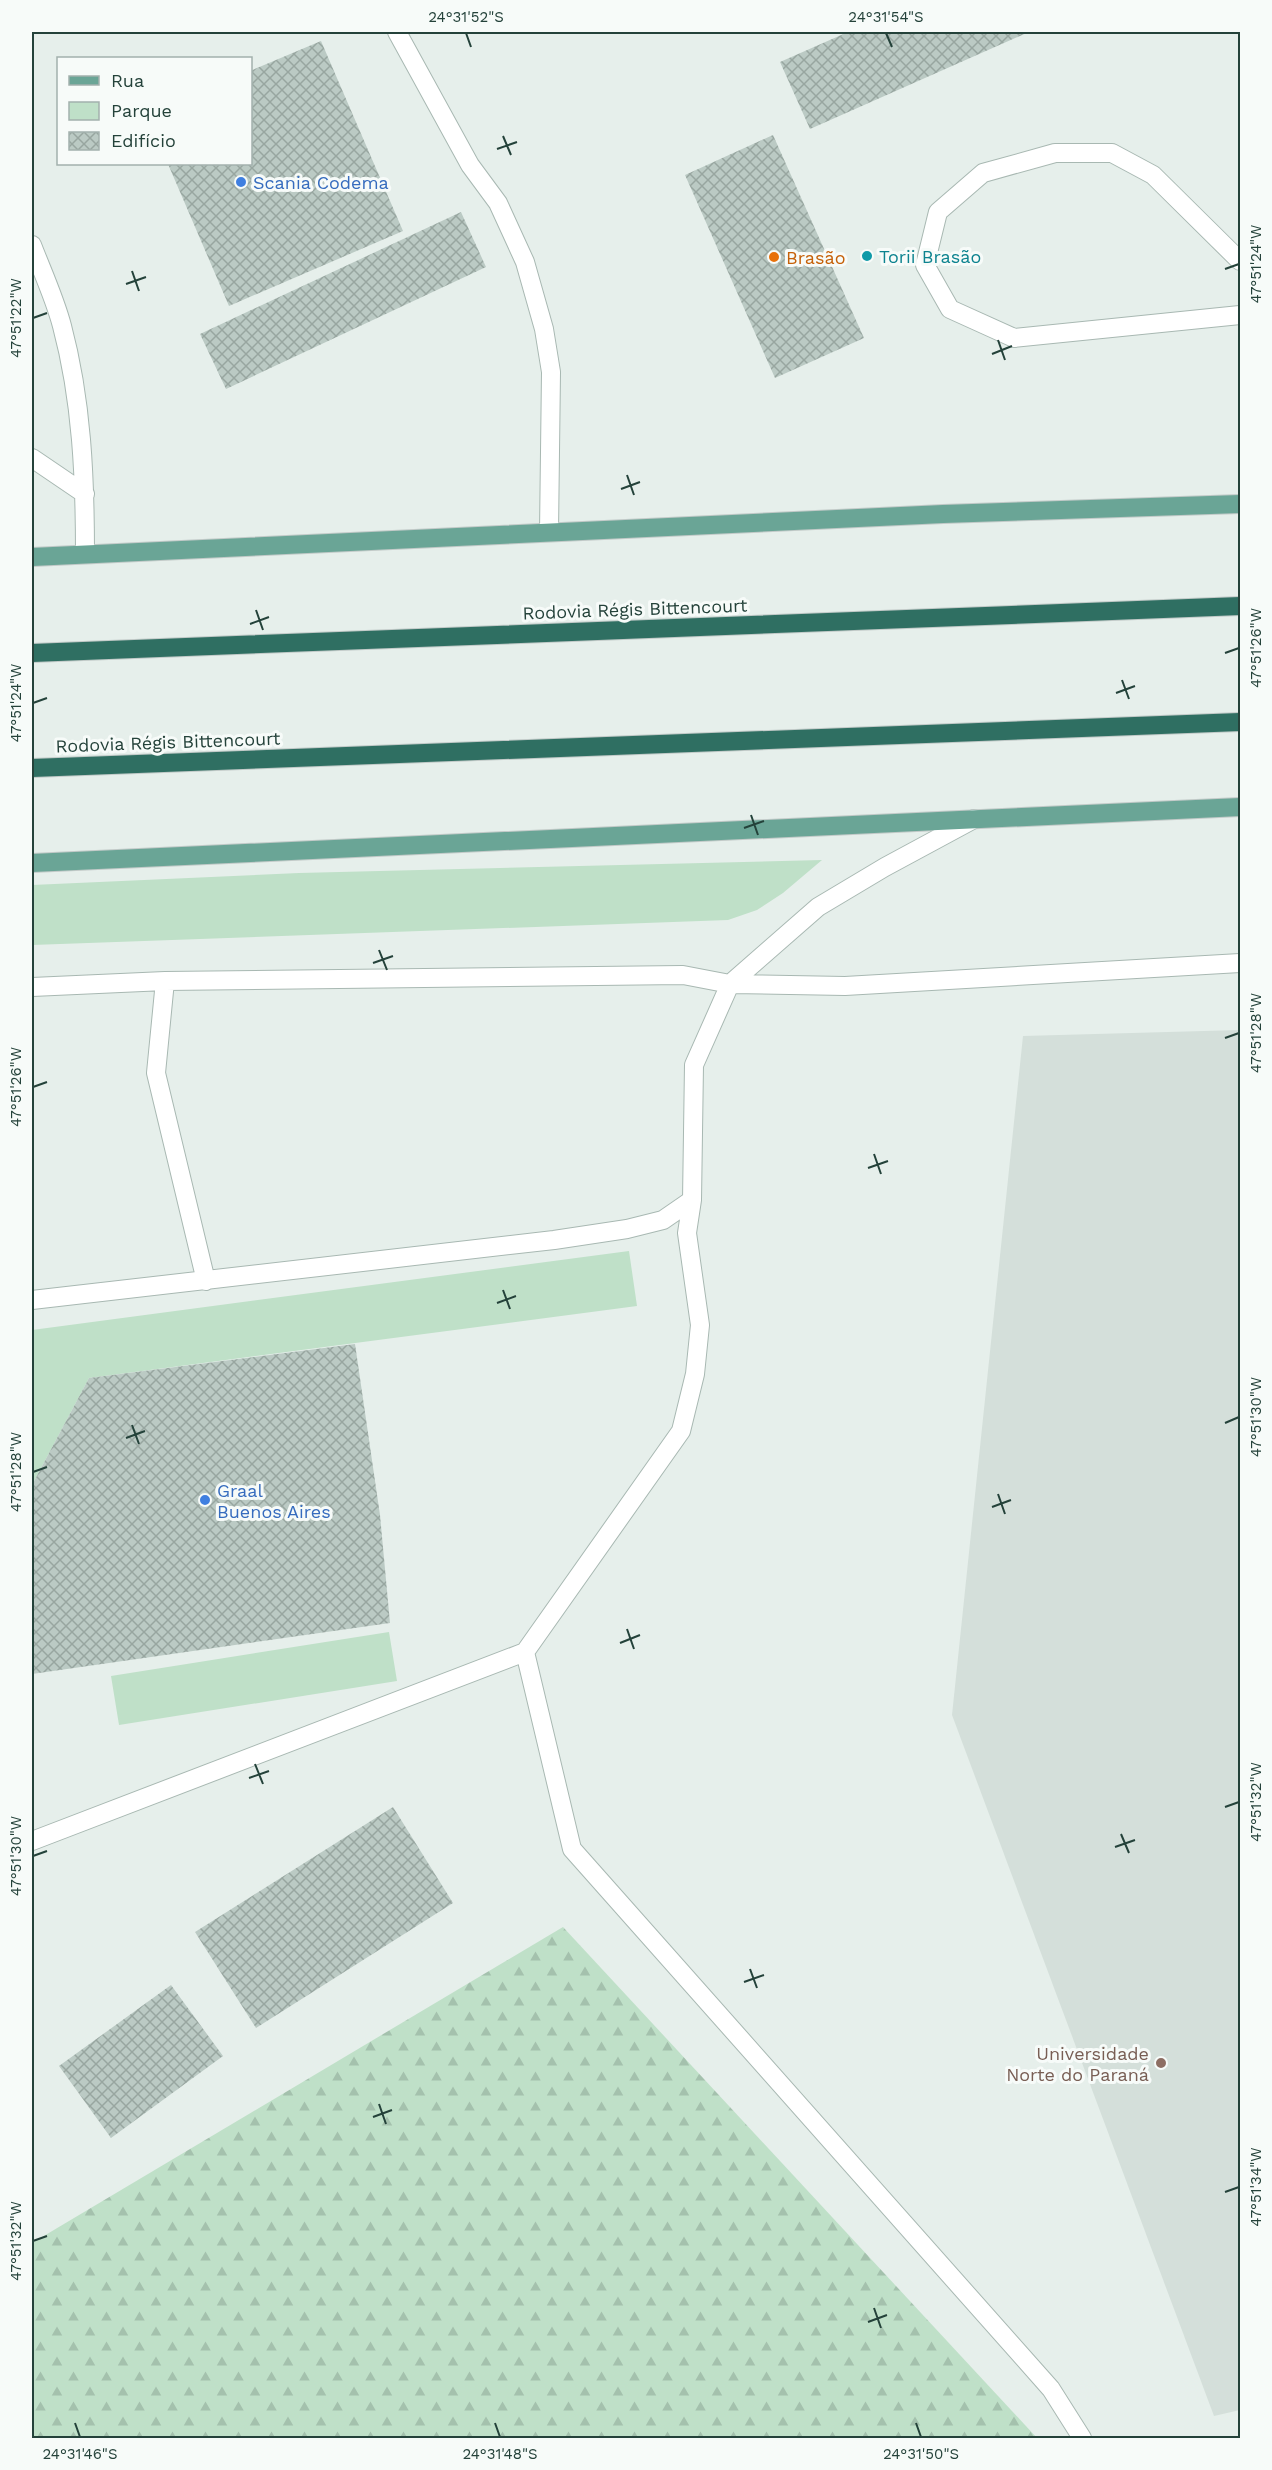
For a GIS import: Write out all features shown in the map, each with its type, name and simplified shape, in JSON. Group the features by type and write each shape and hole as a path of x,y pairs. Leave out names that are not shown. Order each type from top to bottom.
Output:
{"highway":[{"name":"Rodovia Régis Bittencourt","path":"32,653 1240,606"},
{"name":"Rodovia Régis Bittencourt","path":"32,768 1240,722"}],"main road":[{"path":"32,557 943,514 1240,504"},
{"path":"32,862 1240,807"}],"street":[{"path":"397,32 470,165 498,203 525,262 544,329 551,372 549,532"},
{"path":"1240,261 1153,175 1112,153 1055,153 983,173 938,212 925,265 950,309 1014,338 1240,315"},
{"path":"32,245 62,324 75,382 85,494 85,554"},
{"path":"32,458 85,494"},
{"path":"32,1841 525,1652 681,1431 695,1374 700,1325 687,1233 693,1200 694,1065 730,984 818,907 885,867 974,819"},
{"path":"32,987 165,981 682,975 730,984 845,986 1240,963"},
{"path":"165,981 156,1073 206,1281"},
{"path":"32,1300 554,1240 627,1229 663,1220 693,1200"},
{"path":"525,1652 572,1849 1051,2389 1082,2439"}],"shaded area":[{"name":"Universidade Norte do Paraná","path":"1240,1030 1240,2410 1214,2416 952,1715 1023,1036"}],"green space":[{"path":"822,860 783,893 757,910 728,920 32,945 32,885 299,873"},
{"path":"629,1251 637,1306 89,1378 32,1485 32,1330"},
{"path":"389,1632 397,1681 119,1725 111,1676"},
{"path":"563,1927 1037,2438 32,2438 32,2243"}],"building":[{"path":"848,32 1029,32 810,129 780,62"},
{"path":"321,41 403,231 229,306 168,165 252,165 252,70"},
{"name":"Brasão","path":"773,135 864,338 775,378 685,175"},
{"path":"461,212 486,267 226,389 200,334"},
{"name":"Graal Buenos Aires","path":"355,1344 380,1515 390,1623 32,1674 32,1485 89,1378"},
{"path":"393,1807 453,1903 256,2028 195,1932"},
{"path":"171,1985 223,2056 111,2138 59,2066"}],"place":[{"name":"Scania Codema","path":"241,182"},
{"name":"Torii Brasão","path":"867,256"},
{"name":"Brasão","path":"774,257"},
{"name":"Graal Buenos Aires","path":"205,1500"},
{"name":"Universidade Norte do Paraná","path":"1161,2063"}]}
